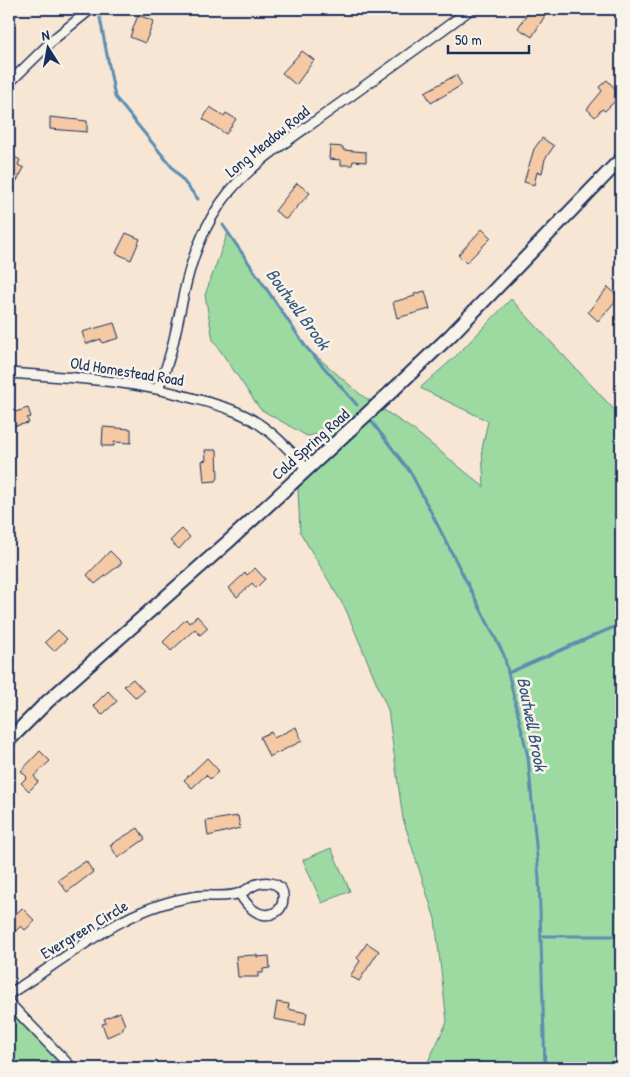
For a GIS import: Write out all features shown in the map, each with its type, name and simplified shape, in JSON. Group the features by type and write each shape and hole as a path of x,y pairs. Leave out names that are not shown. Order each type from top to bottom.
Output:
{"street":[{"path":"9,83 55,38 91,9"},
{"name":"Long Meadow Road","path":"158,388 170,358 182,298 198,246 218,207 230,190 254,168 294,137 471,9"},
{"name":"Cold Spring Road","path":"9,740 47,702 229,541 451,335 621,159"},
{"name":"Old Homestead Road","path":"9,372 98,379 158,388 216,404 242,414 276,436 306,468"},
{"name":"Evergreen Circle","path":"9,994 33,980 74,948 144,910 184,898 240,894 256,884 268,882 278,885 283,892 283,902 279,911 271,914 260,914 247,905 240,894"},
{"path":"9,1003 72,1068"}],"green space":[{"path":"228,232 306,347 360,394 415,431 484,487 482,449 488,421 420,388 456,356 511,299 621,417 621,1068 425,1068 447,1022 435,919 403,819 388,710 346,610 300,532 298,488 334,453 318,434 307,436 260,409 213,340 205,295"},
{"path":"331,848 350,891 322,903 303,860"},
{"path":"9,1001 72,1068 9,1068"}],"building":[{"path":"530,9 549,9 532,37 518,28"},
{"path":"138,15 154,21 145,43 130,37"},
{"path":"302,51 314,60 296,85 282,73"},
{"path":"456,75 462,85 431,103 425,92"},
{"path":"607,80 621,95 605,111 602,109 595,117 587,109 602,91 599,87"},
{"path":"210,107 224,116 226,113 236,119 226,134 203,119"},
{"path":"50,117 87,121 87,132 50,129"},
{"path":"542,138 554,146 545,159 542,173 537,172 534,185 524,182 534,149"},
{"path":"330,146 343,147 343,150 366,152 366,162 353,161 352,165 341,165 341,160 329,159"},
{"path":"9,154 20,160 18,165 24,168 15,184 9,182"},
{"path":"297,183 310,193 286,219 275,211"},
{"path":"482,229 491,238 466,263 458,255"},
{"path":"126,233 140,239 131,260 116,253"},
{"path":"608,287 619,297 598,321 588,312"},
{"path":"425,291 430,309 397,318 393,302"},
{"path":"114,323 119,338 102,343 101,339 86,344 82,332"},
{"path":"28,408 31,417 27,418 29,423 9,427 9,414"},
{"path":"103,427 131,429 131,443 114,442 114,446 102,446"},
{"path":"205,450 217,450 218,478 216,481 204,482 202,461 206,460"},
{"path":"182,529 190,537 179,549 170,541"},
{"path":"110,551 122,563 95,584 87,575"},
{"path":"255,568 265,579 256,588 252,583 237,597 229,588 245,573 247,575"},
{"path":"197,616 208,628 200,635 195,629 171,651 163,642 186,619 189,623"},
{"path":"58,630 67,639 54,651 45,642"},
{"path":"133,679 144,691 136,698 124,686"},
{"path":"108,691 117,701 102,715 93,706"},
{"path":"296,727 302,741 269,757 260,737 271,732 274,738"},
{"path":"40,751 50,761 34,776 38,782 29,791 21,783 27,777 21,771"},
{"path":"207,758 219,771 210,779 206,775 192,788 184,780"},
{"path":"238,816 240,828 208,836 206,821"},
{"path":"138,828 145,839 118,858 110,845"},
{"path":"86,861 93,872 67,892 58,880"},
{"path":"22,908 35,921 25,930 21,926 9,937 9,910 14,916"},
{"path":"367,943 379,951 359,981 350,976 360,961 357,958"},
{"path":"257,955 257,957 269,956 270,968 263,969 263,973 258,973 258,977 238,977 236,956"},
{"path":"277,1002 289,1004 288,1009 307,1013 305,1025 274,1019"},
{"path":"120,1012 125,1025 122,1027 123,1030 107,1037 102,1024 106,1023 104,1019"}],"waterway":[{"name":"Boutwell Brook","path":"100,18 115,97 198,199"},
{"name":"Boutwell Brook","path":"223,225 306,347 357,405"},
{"name":"Boutwell Brook","path":"372,422 411,473 504,655 528,757 539,879 545,1068"},
{"path":"508,673 621,624"},
{"path":"541,936 621,936"}]}
